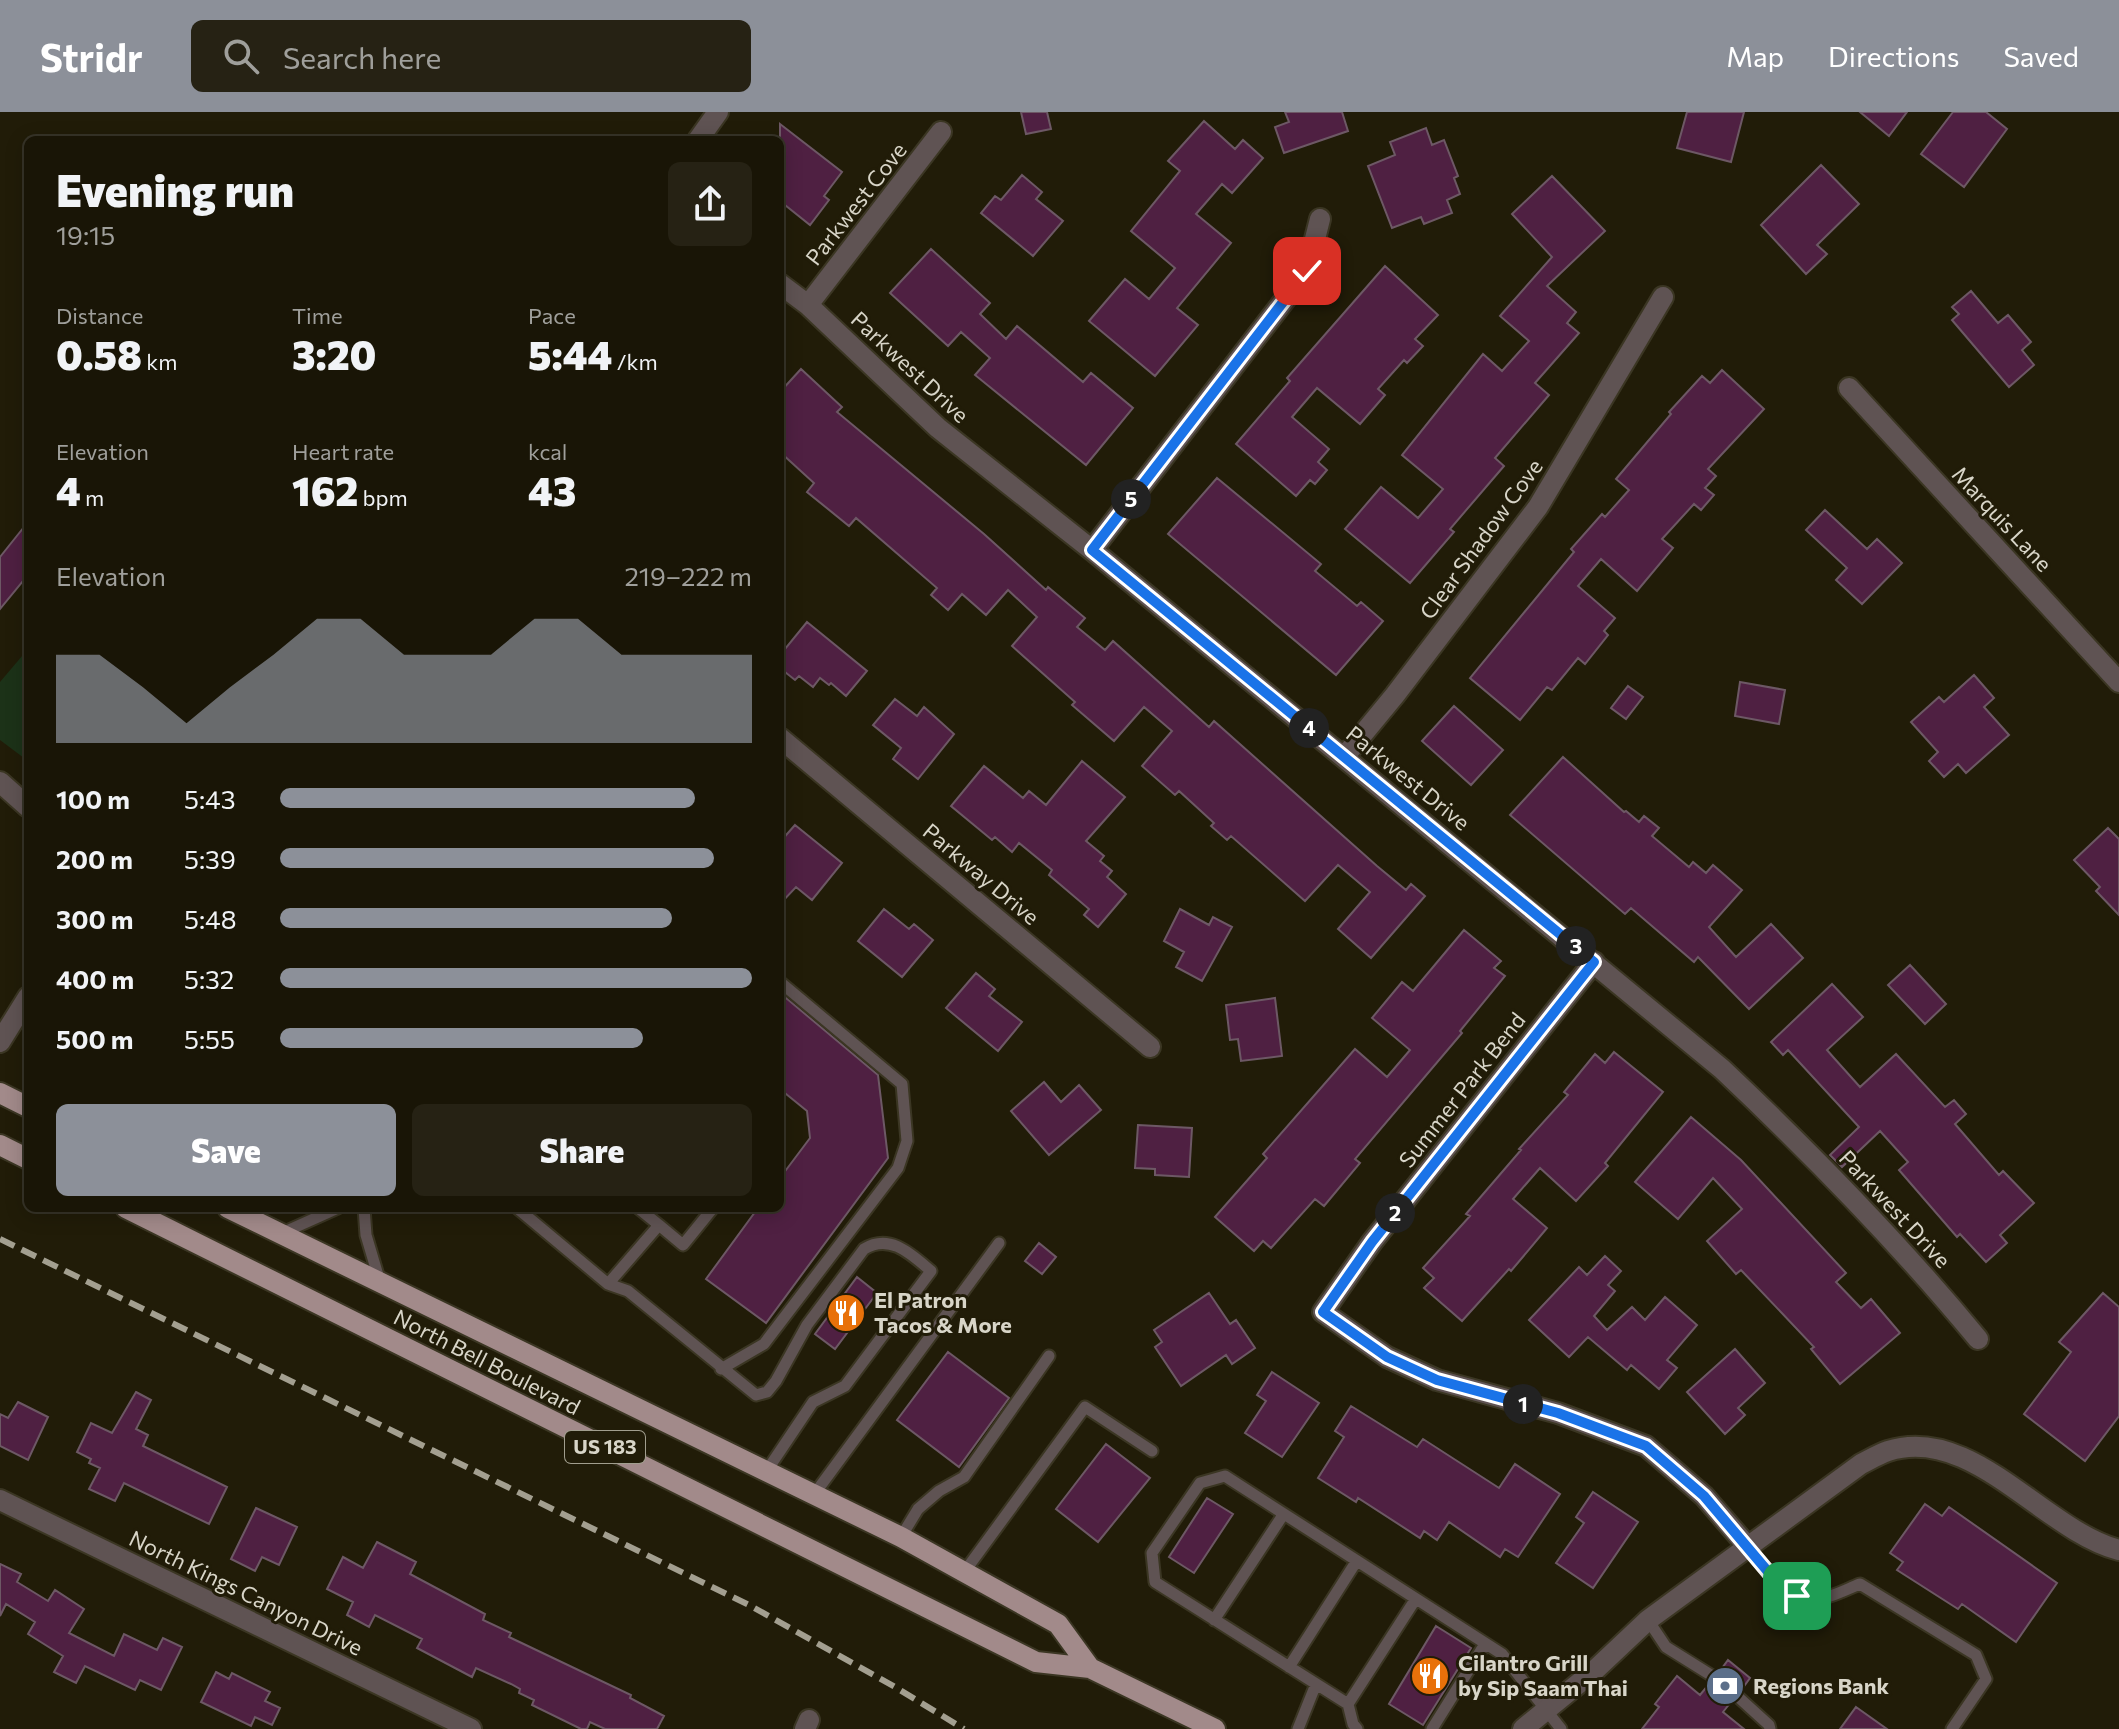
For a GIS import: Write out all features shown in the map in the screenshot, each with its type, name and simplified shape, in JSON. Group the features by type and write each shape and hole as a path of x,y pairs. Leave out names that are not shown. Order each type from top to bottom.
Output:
{"main road":[{"path":"0,1093 24,1105"},
{"path":"0,1145 24,1157"},
{"name":"North Bell Boulevard","path":"134,1212 1036,1662 1090,1668 1215,1729"},
{"name":"North Bell Boulevard","path":"236,1212 965,1571 1058,1624 1090,1668"}],"street":[{"path":"701,136 718,112"},
{"name":"Parkwest Cove","path":"808,305 941,132"},
{"path":"1092,550 1307,271 1320,219"},
{"name":"Parkwest Drive","path":"784,287 808,305 938,428 1092,550 1722,1069 1793,1135 1940,1293 1978,1339"},
{"name":"Clear Shadow Cove","path":"1344,757 1538,507 1663,297"},
{"name":"Marquis Lane","path":"1849,388 2119,682"},
{"name":"Parkway Drive","path":"784,741 1150,1047"},
{"path":"0,782 24,803"},
{"name":"Summer Park Bend","path":"1594,962 1372,1242 1323,1312 1387,1357 1437,1380 1558,1413 1646,1446 1704,1496 1748,1547"},
{"path":"0,1042 24,1003"},
{"path":"1523,1729 1595,1670 1648,1620 1861,1464 1889,1451 1919,1446 1966,1457 2077,1532 2119,1550"},
{"name":"North Kings Canyon Drive","path":"0,1500 471,1729"}],"lane":[{"path":"721,1369 764,1344 898,1168 907,1141 902,1084 784,985"},
{"path":"280,1234 329,1212"},
{"path":"364,1212 366,1235 380,1283"},
{"path":"522,1212 608,1284 628,1291 756,1395 767,1392 776,1381 807,1325 864,1249 875,1243 891,1243 931,1271 845,1386 813,1402 766,1472"},
{"path":"643,1212 683,1245 710,1212"},
{"path":"608,1284 659,1225"},
{"path":"813,1496 999,1243"},
{"path":"901,1537 918,1509 939,1491 964,1477 1049,1356"},
{"path":"965,1571 1085,1407 1152,1451"},
{"path":"1357,1729 1348,1704 1155,1582 1152,1553 1200,1483 1225,1476 1502,1654 1561,1729"},
{"path":"1214,1620 1283,1515"},
{"path":"1748,1547 1781,1587 1797,1596 1817,1599 1860,1584 1976,1655 1986,1679 1952,1729"},
{"path":"1289,1667 1356,1562"},
{"path":"1348,1704 1415,1600"},
{"path":"1648,1620 1666,1647 1714,1677"},
{"path":"1432,1729 1485,1644"},
{"path":"1298,1729 1316,1684"},
{"path":"1736,1695 1770,1729"}],"green space":[{"path":"24,654 24,758 0,740 0,682"}],"building":[{"path":"1021,112 1047,112 1051,129 1026,134"},
{"path":"1285,112 1342,112 1348,131 1284,153 1275,127 1289,122"},
{"path":"1687,112 1744,112 1731,162 1677,148"},
{"path":"1860,112 1907,112 1889,136"},
{"path":"1953,112 1986,112 2007,129 1964,187 1921,154"},
{"path":"1204,121 1235,149 1243,140 1263,158 1232,193 1222,184 1196,214 1231,243 1177,308 1198,325 1155,376 1089,321 1125,279 1149,299 1175,268 1131,231 1180,171 1168,161"},
{"path":"780,124 842,172 824,196 829,200 810,225 784,204 784,136 780,136"},
{"path":"1426,128 1432,145 1444,140 1458,176 1454,178 1460,194 1447,200 1452,213 1424,224 1421,217 1392,228 1368,166 1395,155 1390,142"},
{"path":"1821,165 1859,204 1817,245 1827,254 1806,274 1761,225"},
{"path":"1022,175 1042,192 1036,199 1063,221 1033,256 981,213 995,196 1001,200"},
{"path":"1552,176 1605,231 1547,286 1576,312 1567,323 1579,333 1535,383 1549,395 1495,458 1504,466 1450,529 1454,532 1410,583 1345,529 1381,487 1418,518 1443,489 1402,455 1483,354 1502,371 1529,341 1500,316 1552,257 1512,214"},
{"path":"931,249 990,303 980,314 1006,339 1017,326 1083,382 1091,373 1133,408 1086,465 975,375 990,358 961,332 948,346 890,293"},
{"path":"1385,266 1438,315 1415,339 1423,346 1407,363 1404,360 1378,389 1385,395 1360,424 1317,388 1292,417 1329,449 1318,462 1327,470 1315,484 1310,480 1296,496 1236,444 1290,381 1287,378"},
{"path":"1971,291 1998,323 2008,315 2031,342 2022,350 2034,365 2009,387 1952,320 1959,314 1952,307"},
{"path":"801,369 842,407 837,412 984,534 1046,590 1048,587 1085,618 1077,627 1105,650 1113,641 1209,727 1214,721 1406,890 1411,884 1425,896 1371,958 1338,929 1370,892 1338,865 1305,901 1231,836 1227,840 1211,826 1214,823 1179,791 1175,795 1142,766 1172,731 1144,707 1114,741 1012,646 1037,617 1008,590 986,615 962,594 948,610 931,595 937,588 856,518 849,526 807,492 814,483 784,456 784,388"},
{"path":"1722,370 1764,409 1708,469 1716,476 1705,488 1714,495 1701,510 1694,504 1662,539 1673,548 1637,591 1601,559 1578,586 1615,618 1604,631 1608,635 1585,664 1578,658 1552,690 1547,687 1520,720 1470,678 1574,552 1571,549 1602,514 1605,517 1629,490 1616,479 1671,414 1669,412 1702,376 1710,383"},
{"path":"1217,478 1321,564 1315,571 1357,606 1361,602 1383,621 1336,675 1168,534"},
{"path":"1825,510 1867,549 1877,539 1902,563 1862,604 1836,580 1847,568 1806,530"},
{"path":"24,527 24,580 0,609 0,557"},
{"path":"807,622 867,671 846,696 820,678 813,687 799,676 795,680 784,671 784,650"},
{"path":"1974,675 1994,698 1984,707 2009,735 1966,773 1958,764 1944,777 1929,761 1938,752 1911,722 1939,697 1944,702"},
{"path":"1740,682 1785,690 1779,724 1735,716"},
{"path":"1628,686 1643,697 1626,719 1611,708"},
{"path":"895,699 917,716 924,707 954,734 918,779 893,759 901,748 873,725"},
{"path":"1454,706 1503,750 1471,785 1422,741"},
{"path":"1563,757 1624,812 1639,822 1644,816 1659,828 1652,836 1689,867 1693,862 1706,873 1713,865 1742,890 1709,927 1736,957 1771,924 1803,958 1749,1009 1698,957 1694,962 1631,908 1625,914 1510,815"},
{"path":"1082,761 1125,797 1086,841 1104,856 1100,861 1112,871 1107,877 1126,894 1098,927 1084,915 1089,909 1049,875 1052,870 1019,843 1012,852 995,837 992,840 951,806 984,766 1023,798 1029,791 1046,805"},
{"path":"795,825 842,863 812,900 796,887 784,900 784,837"},
{"path":"2108,828 2119,839 2119,915 2096,891 2100,887 2074,860"},
{"path":"884,909 909,929 914,924 933,940 902,977 858,941"},
{"path":"1180,909 1209,925 1213,917 1232,927 1202,981 1176,967 1184,952 1164,941"},
{"path":"1464,930 1501,961 1494,968 1505,976 1460,1031 1462,1033 1355,1159 1360,1163 1324,1206 1315,1199 1271,1248 1263,1241 1254,1251 1215,1217 1267,1158 1263,1154 1355,1049 1387,1077 1410,1050 1372,1018 1402,982 1413,991"},
{"path":"1910,965 1946,1004 1925,1024 1888,985"},
{"path":"976,973 995,989 989,996 1022,1022 998,1051 946,1008"},
{"path":"1832,984 1863,1017 1827,1050 1860,1087 1896,1054 1945,1107 1954,1100 1966,1114 1955,1124 1999,1175 2003,1171 2034,1203 2000,1235 2007,1243 1986,1262 1960,1234 1957,1237 1899,1170 1908,1162 1880,1131 1842,1167 1830,1155 1859,1127 1788,1050 1783,1055 1771,1042"},
{"path":"784,996 878,1075 888,1158 766,1323 706,1279 755,1212 784,1212 784,1173 810,1138 807,1111 784,1092"},
{"path":"1275,998 1282,1056 1241,1061 1238,1039 1230,1040 1226,1005"},
{"path":"1614,1052 1663,1092 1605,1163 1608,1166 1576,1201 1540,1168 1513,1199 1547,1228 1511,1271 1509,1269 1462,1321 1424,1288 1434,1278 1423,1268 1470,1216 1466,1214 1519,1149 1568,1095 1564,1092 1595,1054 1605,1063"},
{"path":"1044,1082 1061,1102 1079,1085 1101,1110 1049,1155 1011,1111"},
{"path":"1691,1117 1741,1160 1846,1273 1836,1282 1861,1308 1871,1299 1900,1333 1840,1384 1811,1349 1814,1347 1741,1270 1736,1274 1707,1241 1742,1209 1713,1178 1678,1219 1635,1182"},
{"path":"1138,1125 1192,1128 1189,1177 1155,1175 1155,1169 1135,1168"},
{"path":"1039,1243 1056,1257 1042,1274 1025,1261"},
{"path":"1605,1256 1621,1271 1608,1285 1615,1291 1594,1316 1607,1330 1632,1307 1645,1320 1665,1297 1697,1325 1667,1360 1677,1368 1659,1389 1631,1365 1627,1370 1588,1337 1569,1357 1529,1320 1579,1267 1587,1275"},
{"name":"El Patron Tacos & More","path":"857,1277 877,1293 835,1349 815,1334"},
{"path":"1209,1293 1230,1324 1236,1320 1255,1348 1232,1364 1226,1355 1181,1386 1155,1347 1162,1342 1154,1330"},
{"path":"2103,1293 2119,1307 2119,1416 2085,1461 2024,1414 2071,1352 2059,1342"},
{"path":"1735,1349 1765,1383 1738,1408 1745,1415 1725,1434 1687,1392"},
{"path":"948,1352 1009,1398 959,1467 897,1420"},
{"path":"1272,1372 1319,1403 1282,1457 1245,1433 1266,1401 1257,1395"},
{"path":"136,1392 151,1400 136,1429 148,1435 143,1446 227,1487 209,1524 124,1483 115,1501 89,1489 100,1468 77,1452 91,1423 112,1433"},
{"path":"18,1402 48,1417 28,1460 0,1446 0,1414 8,1418"},
{"path":"1351,1406 1417,1447 1423,1439 1499,1488 1515,1464 1560,1494 1518,1557 1505,1549 1500,1557 1449,1522 1437,1540 1424,1531 1420,1538 1358,1498 1356,1502 1318,1478 1344,1437 1335,1431"},
{"path":"1106,1444 1150,1478 1098,1542 1056,1509"},
{"path":"1593,1492 1638,1522 1593,1588 1556,1563 1584,1523 1576,1517"},
{"path":"1207,1498 1233,1514 1194,1573 1169,1557"},
{"path":"1925,1504 1942,1516 1949,1507 2057,1583 2016,1642 1962,1604 1958,1609 1897,1570 1903,1562 1890,1553"},
{"path":"256,1508 297,1527 279,1565 262,1557 255,1571 231,1559"},
{"path":"377,1542 416,1562 410,1574 485,1614 483,1620 511,1633 509,1637 631,1695 630,1698 664,1716 657,1729 605,1729 590,1722 587,1729 581,1729 532,1705 534,1700 519,1693 520,1689 511,1684 476,1668 472,1677 417,1648 422,1639 375,1615 369,1627 347,1615 353,1602 327,1589 343,1557 363,1568"},
{"path":"0,1564 21,1574 17,1582 48,1601 55,1590 84,1609 69,1633 114,1656 124,1634 157,1650 163,1638 182,1647 161,1690 140,1680 135,1690 85,1666 76,1683 54,1672 63,1656 28,1634 35,1622 6,1604 0,1616"},
{"name":"Cilantro Grill by Sip Saam Thai","path":"1436,1626 1471,1648 1423,1725 1389,1704"},
{"name":"Regions Bank","path":"1728,1660 1750,1678 1742,1689 1734,1687 1729,1690 1731,1702 1723,1712 1744,1729 1642,1729 1659,1707 1655,1704 1677,1676 1700,1695 1709,1684 1721,1682 1720,1671"},
{"path":"216,1672 229,1679 232,1673 270,1692 265,1701 280,1708 272,1725 255,1717 251,1726 201,1702"},
{"path":"1856,1707 1887,1729 1840,1729"}],"railway":[{"path":"0,1239 749,1605 964,1729"}],"place":[{"name":"El Patron Tacos & More","path":"846,1313"},
{"name":"Cilantro Grill by Sip Saam Thai","path":"1430,1676"},
{"name":"Regions Bank","path":"1725,1686"}],"route":[{"path":"1307,271 1092,550 1594,962 1372,1242 1323,1312 1387,1357 1437,1380 1558,1413 1646,1446 1704,1496 1781,1587 1797,1596"}]}
